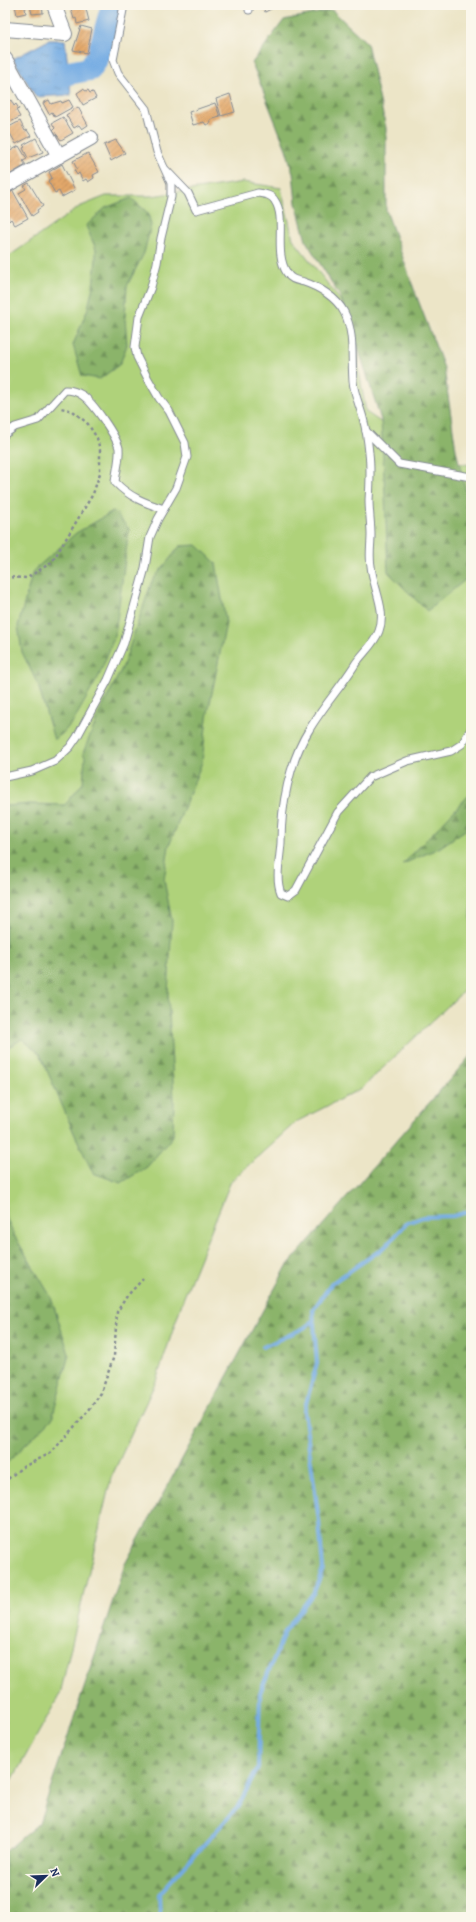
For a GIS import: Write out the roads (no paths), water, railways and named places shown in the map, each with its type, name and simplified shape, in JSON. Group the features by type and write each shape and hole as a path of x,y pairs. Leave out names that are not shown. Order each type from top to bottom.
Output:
{"street":[{"path":"5,29 65,34 55,6"},
{"path":"5,59 59,156"},
{"path":"5,186 91,138"}],"lane":[{"path":"5,777 32,771 55,761 70,747 77,737 108,680 124,643 145,568 150,537 176,488 187,457 185,443 170,411 159,398 147,377 137,357 135,347 137,326 151,287 171,197 171,183 157,152 146,108 118,72 113,60 124,5"},
{"path":"166,170 188,193 196,210 258,193 269,195 274,200 279,218 282,265 287,274 290,277 304,282 329,295 343,311 350,327 353,357 353,381 366,431 371,479 369,499 370,565 374,587 380,602 381,621 379,631 371,644 356,662 309,729 301,743 289,777 285,798 278,881 280,893 288,896 296,890 338,812 370,777 407,761 450,751 462,744 471,729"},
{"path":"5,434 14,427 38,420 65,390 73,390 83,396 114,435 119,456 115,482 124,491 139,500 164,509"},
{"path":"366,431 399,464 471,477"}],"water":[{"path":"49,40 65,40 71,95 36,97 13,59"}],"waterway":[{"path":"68,73 90,69 99,54 113,5"},
{"path":"160,1917 159,1894 237,1808 258,1768 260,1693 285,1631 314,1592 323,1569 319,1521 304,1411 317,1363 313,1310 332,1283 385,1247 407,1223 423,1217 453,1216 471,1211"},
{"path":"263,1347 304,1328 313,1321"}]}
